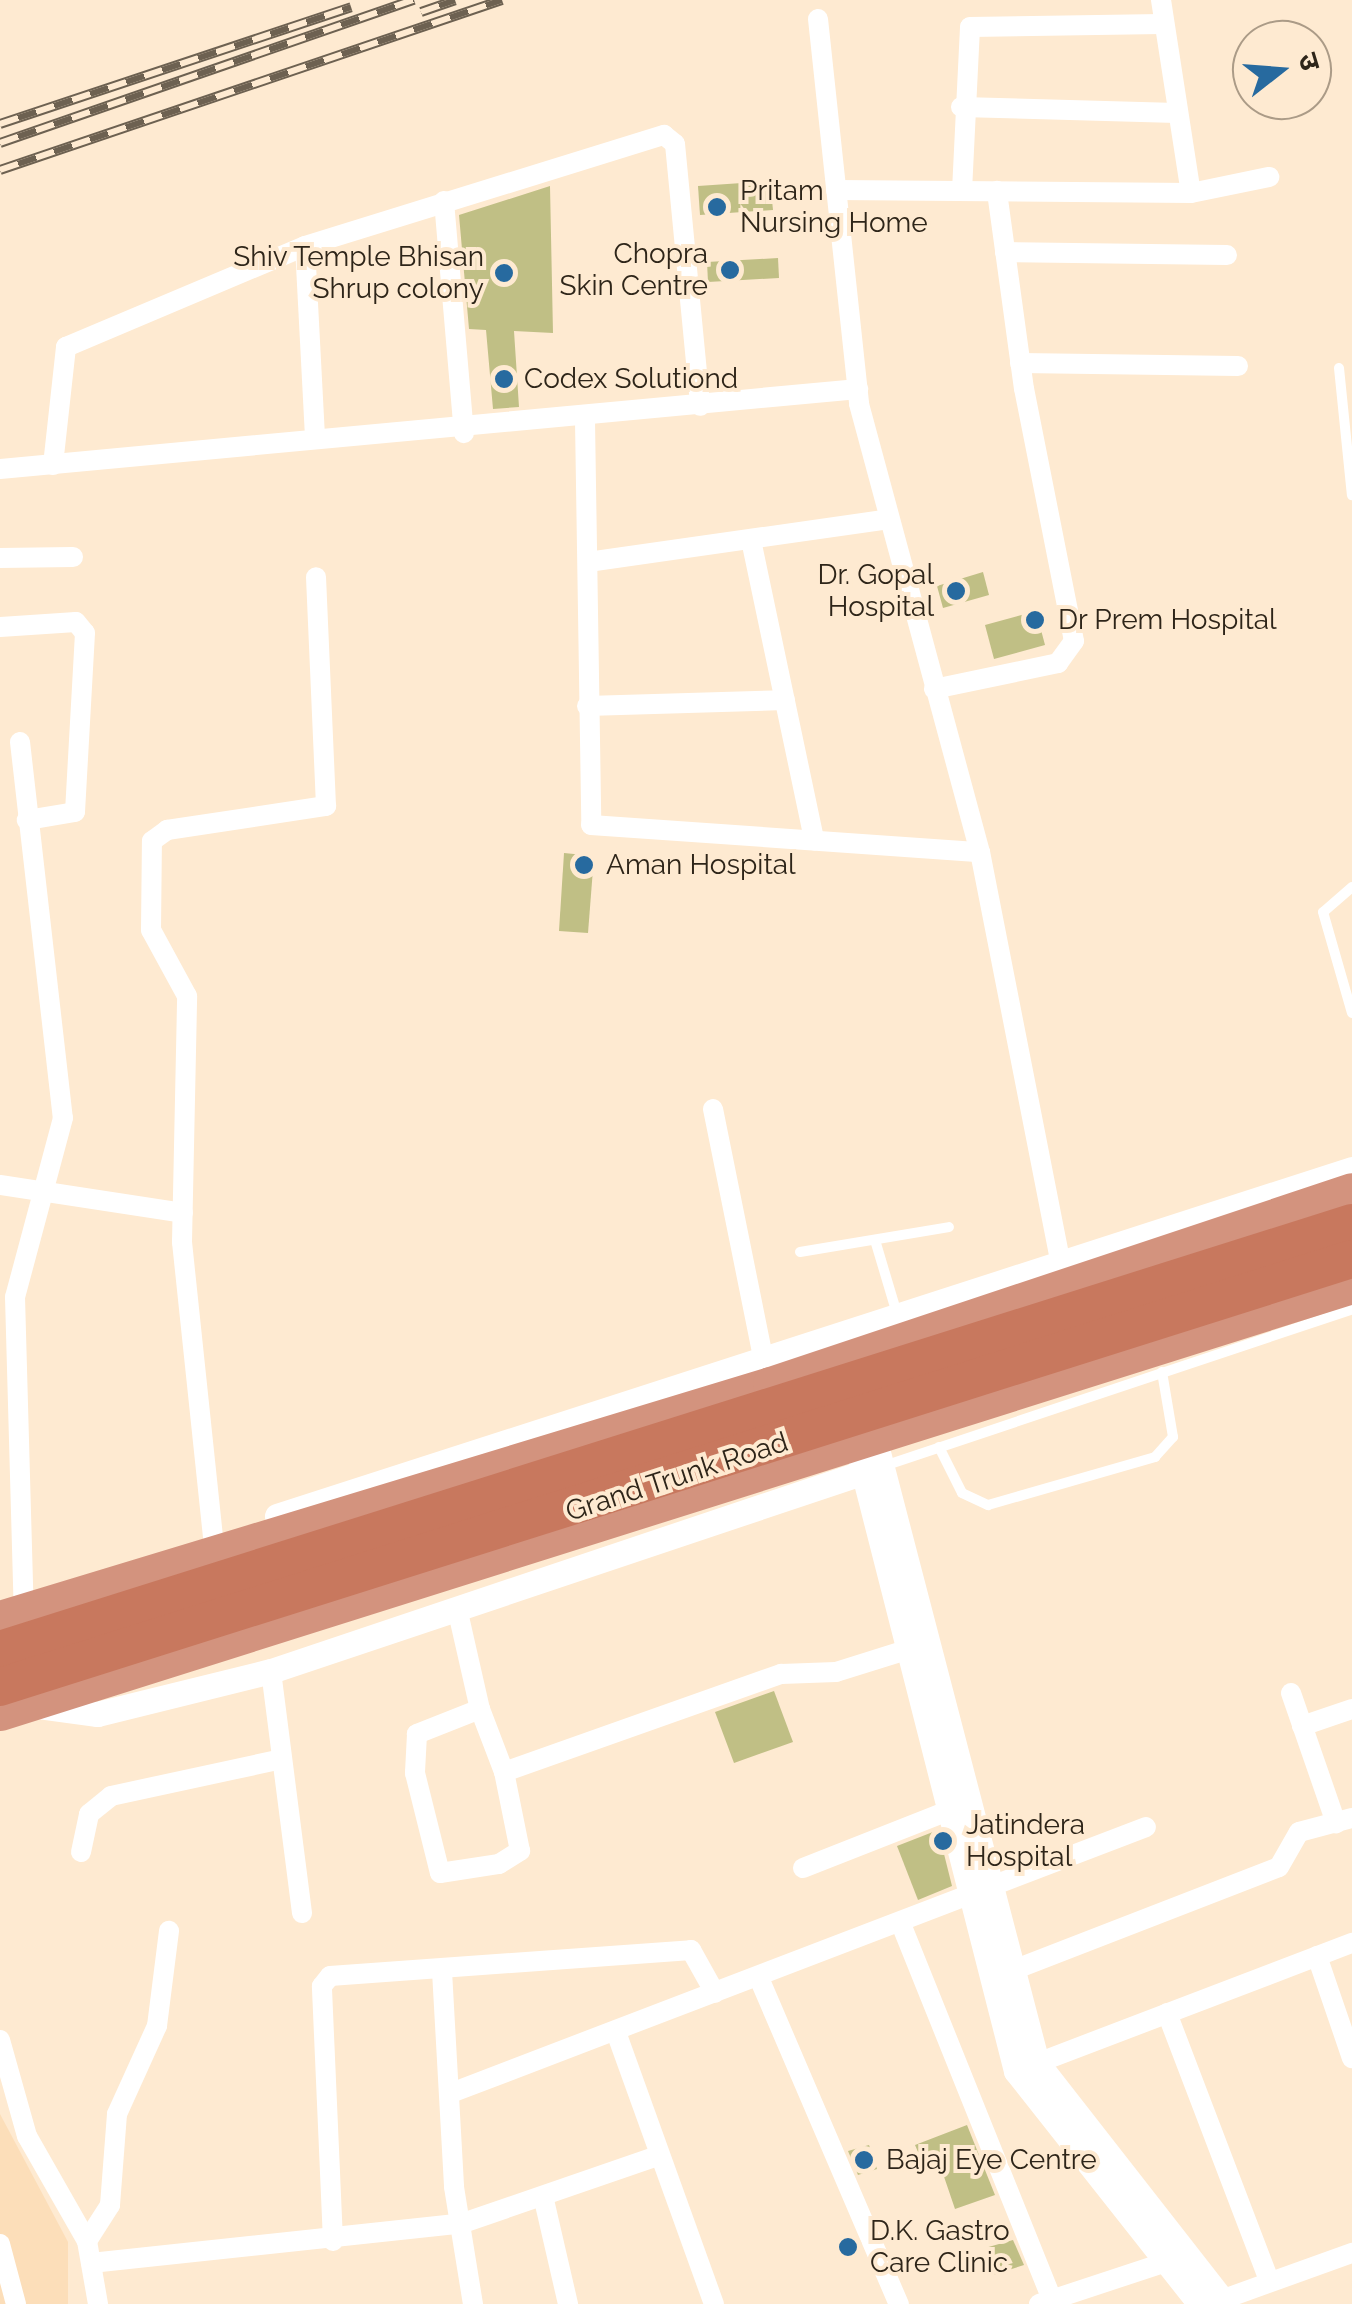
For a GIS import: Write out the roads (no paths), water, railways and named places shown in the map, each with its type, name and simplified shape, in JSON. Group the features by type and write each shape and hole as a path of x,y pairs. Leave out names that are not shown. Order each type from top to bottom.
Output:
{"highway":[{"path":"12,1614 366,1506 1062,1273 1352,1190"},
{"name":"Grand Trunk Road","path":"0,1650 1352,1223"},
{"name":"Grand Trunk Road","path":"9,1702 1352,1259"},
{"path":"9,1702 869,1457 1352,1286"},
{"path":"366,1506 394,1594"}],"street":[{"path":"1161,0 1192,193"},
{"path":"818,19 858,389 934,690 980,852 1062,1273"},
{"path":"962,191 965,38 977,23 1162,24"},
{"path":"961,107 1178,113"},
{"path":"52,465 66,348 305,246 444,200 670,136 700,406"},
{"path":"836,190 1192,193 1269,177"},
{"path":"934,690 1058,664 1074,640 1020,363 997,191"},
{"path":"444,200 464,432"},
{"path":"305,246 316,437"},
{"path":"1005,252 1227,255"},
{"path":"1020,363 1238,366"},
{"path":"0,469 316,437 464,432 585,421 858,389"},
{"path":"585,421 587,706 597,830 980,852"},
{"path":"588,562 889,519"},
{"path":"751,540 814,840"},
{"path":"0,558 73,557"},
{"path":"213,1537 183,1213 187,996 151,930 152,841 167,830 326,806 316,577"},
{"path":"0,627 76,622 85,633 75,812 27,820"},
{"path":"587,706 785,700"},
{"path":"12,1614 14,1312 63,1118 20,742"},
{"path":"713,1110 766,1371"},
{"path":"126,1580 147,1558 766,1371 897,1314 1062,1273 1352,1168"},
{"path":"0,1184 47,1188 183,1213"},
{"path":"9,1702 97,1714 271,1671 456,1608 869,1457 1026,2067 1215,2303 1268,2278 1352,2252"},
{"path":"456,1608 480,1709 504,1772 520,1851 440,1873 425,1834 416,1734 480,1709"},
{"path":"504,1772 781,1674 836,1672 918,1646"},
{"path":"918,1646 948,1811 1011,1971 1026,2067"},
{"path":"271,1671 302,1913"},
{"path":"1011,1971 1279,1867 1298,1832 1344,1820 1291,1693"},
{"path":"1302,1726 1352,1709"},
{"path":"81,1852 89,1814 110,1796 282,1759"},
{"path":"803,1868 948,1811"},
{"path":"450,2093 1146,1828"},
{"path":"901,1924 1046,2301 1179,2258"},
{"path":"87,2241 110,2205 117,2114 158,2026 169,1931"},
{"path":"1026,2067 1352,1943"},
{"path":"333,2241 323,1981 691,1950 715,1993"},
{"path":"1317,1956 1352,2058"},
{"path":"442,1972 450,2093 473,2304"},
{"path":"758,1978 899,2304"},
{"path":"1167,2014 1268,2278"},
{"path":"616,2032 714,2304"},
{"path":"0,2040 4,2066 28,2136 87,2241 98,2304"},
{"path":"91,2263 333,2241 463,2223 544,2200 660,2155"},
{"path":"544,2200 568,2304"},
{"path":"0,2244 16,2304"}],"lane":[{"path":"1338,368 1352,494"},
{"path":"1352,887 1323,912 1352,1013"},
{"path":"800,1252 949,1227"},
{"path":"875,1240 897,1314"},
{"path":"869,1457 939,1447 1352,1309"},
{"path":"939,1447 962,1493 988,1505 1154,1457 1173,1437 1162,1372"}],"railway":[{"path":"0,143 414,0"},
{"path":"421,12 455,0"},
{"path":"0,170 502,0"},
{"path":"0,124 351,7"}],"place":[{"name":"Pritam Nursing Home","path":"717,207"},
{"name":"Chopra Skin Centre","path":"730,270"},
{"name":"Shiv Temple Bhisan Shrup colony","path":"504,273"},
{"name":"Codex Solutiond","path":"504,379"},
{"name":"Dr. Gopal Hospital","path":"956,591"},
{"name":"Dr Prem Hospital","path":"1035,620"},
{"name":"Aman Hospital","path":"584,865"},
{"name":"Jatindera Hospital","path":"943,1841"},
{"name":"Bajaj Eye Centre","path":"864,2160"},
{"name":"D.K. Gastro Care Clinic","path":"848,2247"}]}
